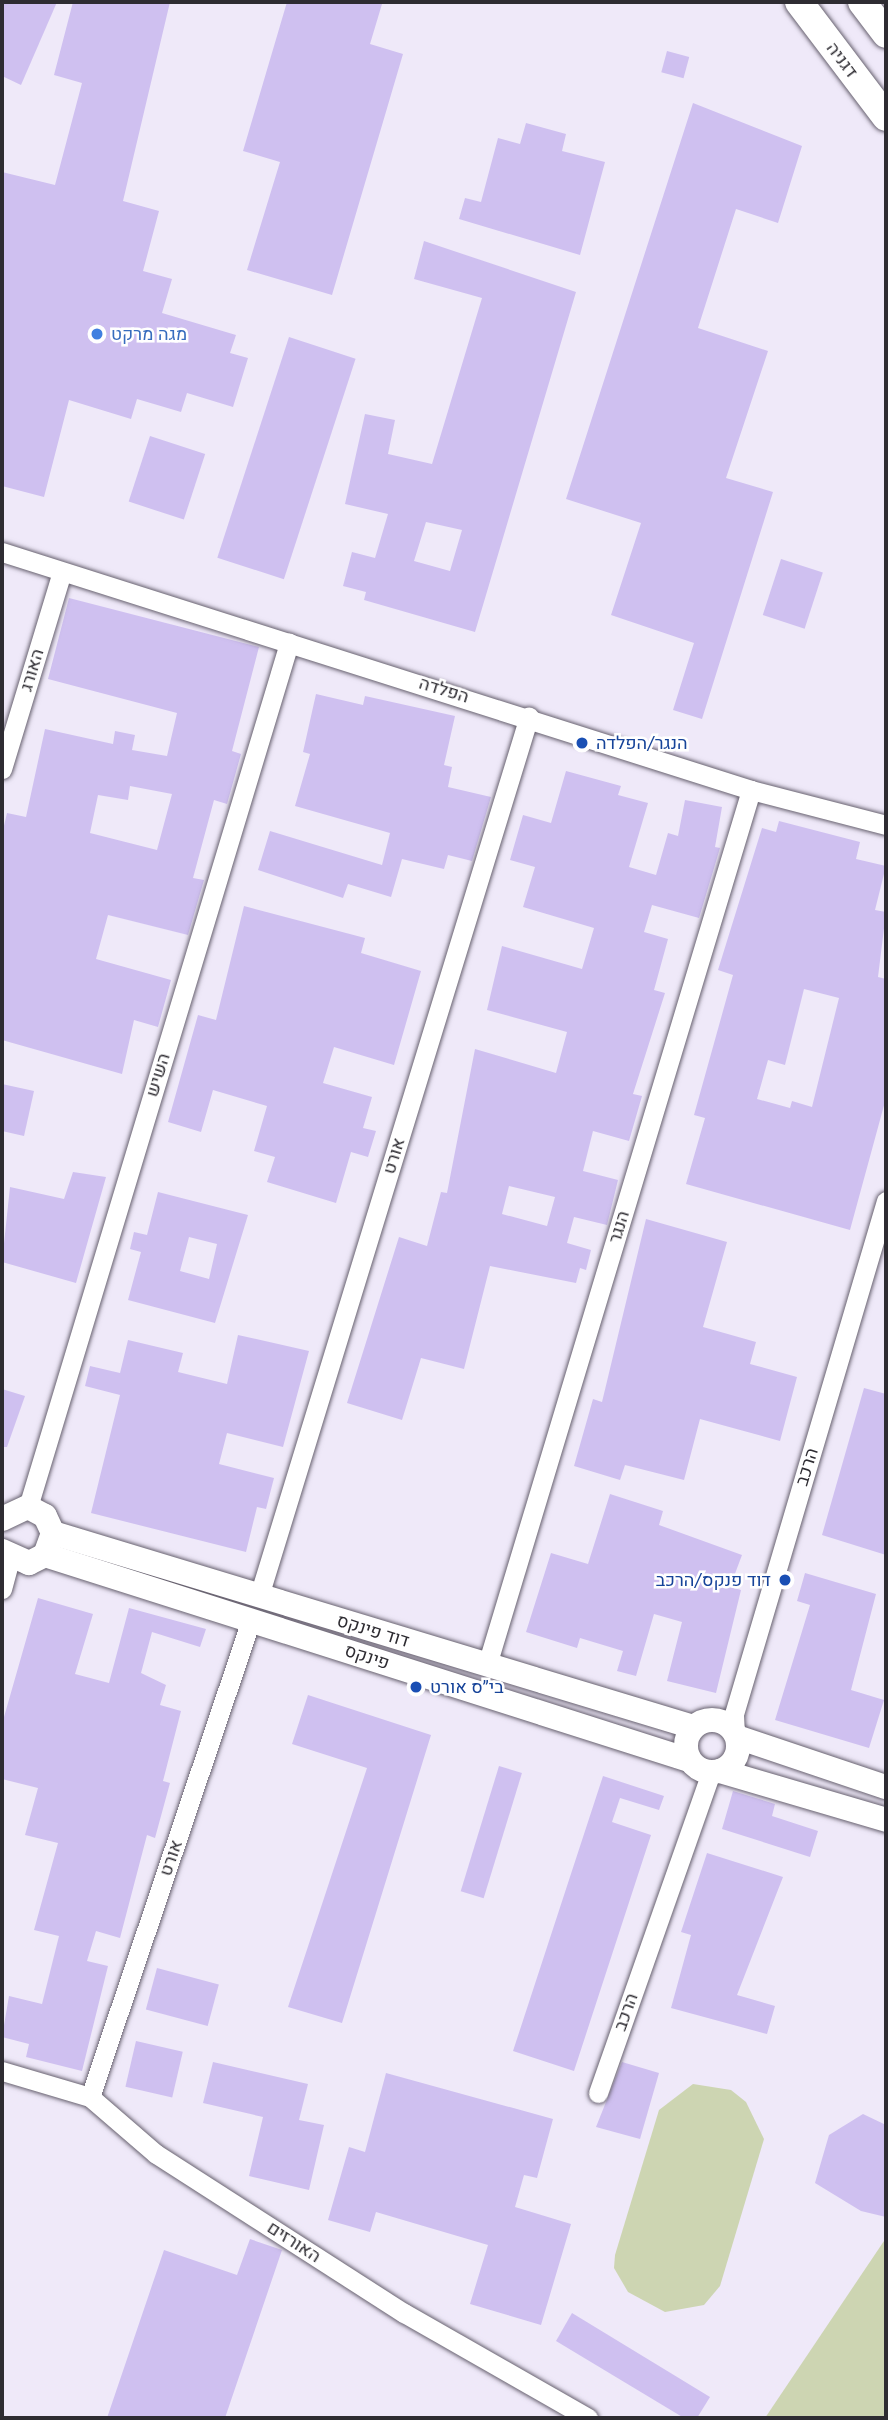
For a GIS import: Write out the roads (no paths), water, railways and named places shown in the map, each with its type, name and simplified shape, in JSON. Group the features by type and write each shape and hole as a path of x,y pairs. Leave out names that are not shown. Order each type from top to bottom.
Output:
{"main road":[{"name":"דגניה","path":"799,2 886,117"},
{"path":"862,2 886,34"}],"street":[{"name":"הפלדה","path":"2,552 529,716 751,790 886,825"},
{"name":"האורג","path":"2,769 62,572"},
{"name":"השיש","path":"9,1514 289,643"},
{"name":"אורט","path":"259,1596 529,716"},
{"name":"הנגר","path":"486,1665 751,790"},
{"name":"הרכב","path":"736,1736 734,1714 886,1201"},
{"path":"2,1589 6,1555 29,1563 49,1544 45,1516 9,1514"},
{"name":"דוד פינקס","path":"49,1544 259,1596 693,1727"},
{"name":"פינקס","path":"49,1544 251,1620 689,1760"},
{"name":"אורט","path":"90,2097 251,1620"},
{"path":"886,1787 736,1736 714,1719 693,1727 686,1743 689,1760 716,1772 886,1820"},
{"path":"716,1772 734,1760 736,1736"},
{"name":"הרכב","path":"598,2093 716,1772"},
{"name":"האורזים","path":"2,2071 90,2097 167,2161 404,2313 588,2418"}],"place":[{"name":"מגה מרקט","path":"97,334"},
{"name":"הנגר/הפלדה","path":"582,743"},
{"name":"דוד פנקס/הרכב","path":"785,1580"},
{"name":"בי״ס אורט","path":"416,1687"}]}
